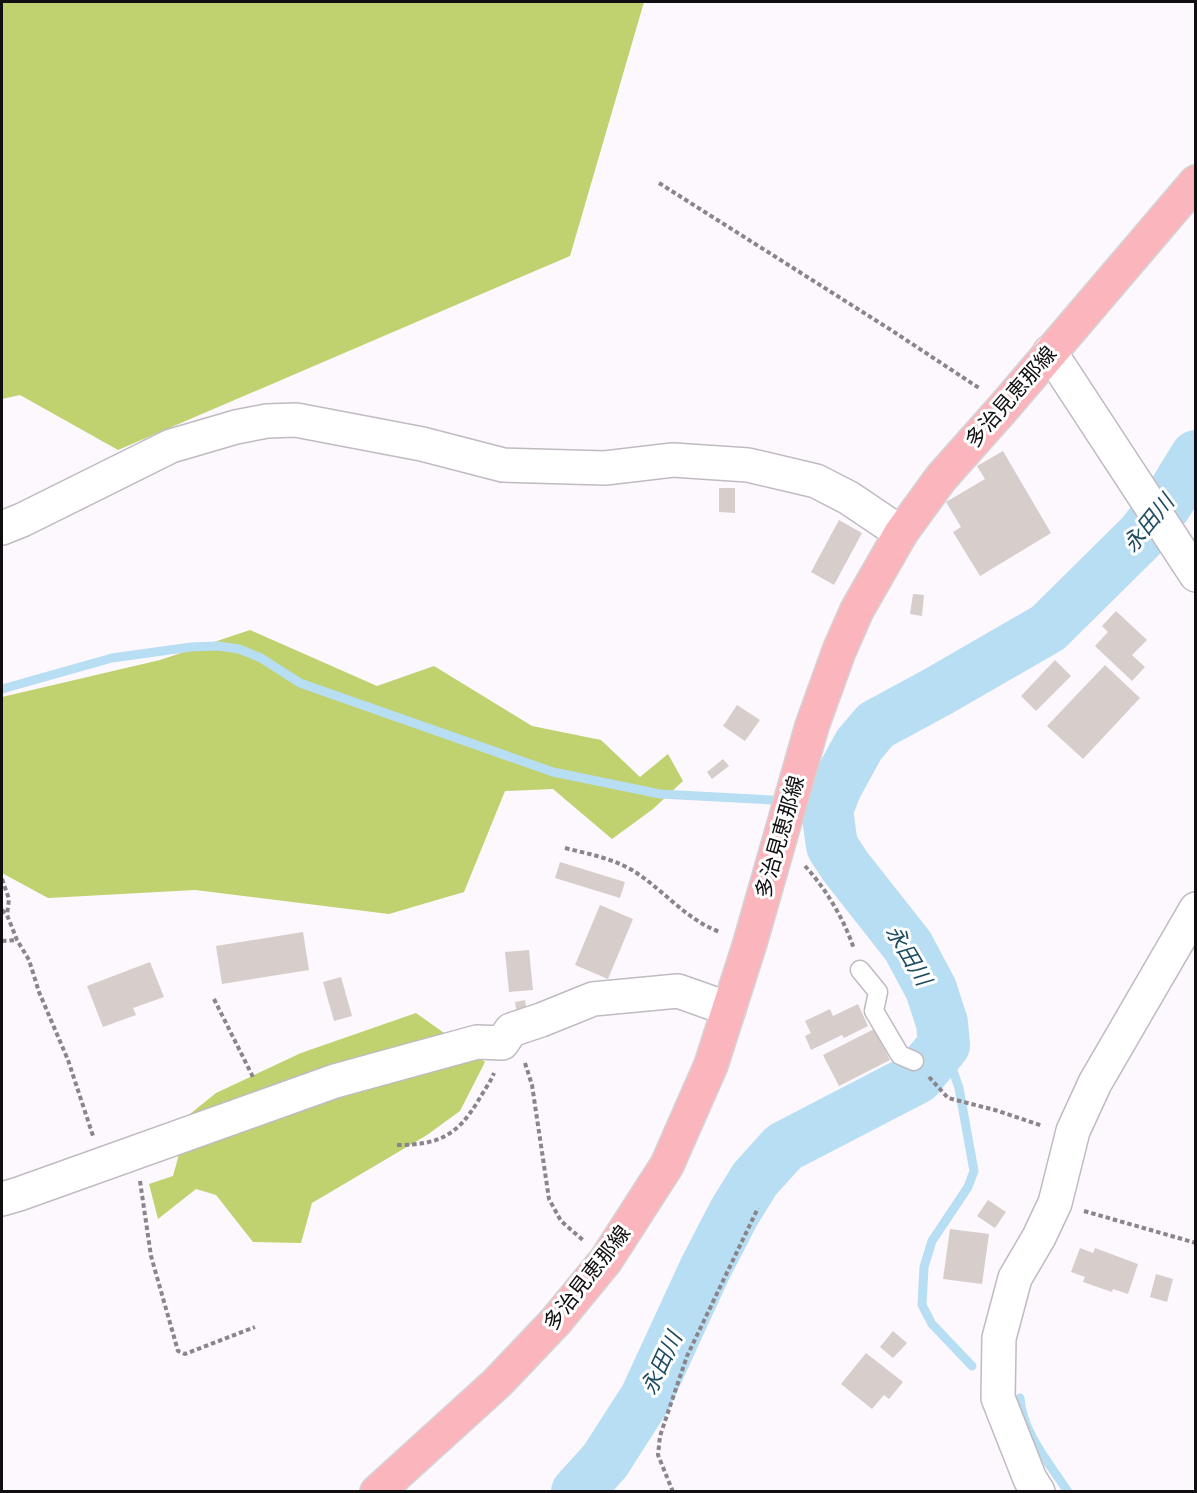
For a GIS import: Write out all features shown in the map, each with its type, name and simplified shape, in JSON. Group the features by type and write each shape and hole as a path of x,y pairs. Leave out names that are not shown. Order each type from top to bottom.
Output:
{"main road":[{"name":"多治見恵那線","path":"377,1491 497,1383 556,1321 606,1260 666,1165 711,1065 750,943 812,726 839,651 857,610 901,533 941,478 1196,182"}],"street":[{"path":"1050,351 1196,575"},
{"path":"2,528 171,446 236,427 267,421 296,420 422,444 503,465 605,468 673,460 748,465 816,481 849,498 901,533"},
{"path":"1038,1491 1030,1479 998,1398 999,1338 1015,1278 1039,1237 1055,1203 1072,1135 1095,1083 1196,909"},
{"path":"2,1198 19,1194 335,1081 404,1060 477,1042 502,1043 511,1030 593,999 678,991 729,1009"}],"lane":[{"path":"860,970 878,992 874,1011 900,1054 914,1061"}],"path":[{"path":"659,183 891,330 1005,406"},
{"path":"565,848 608,859 633,871 704,926 750,943"},
{"path":"775,857 803,864 818,880 848,930 860,970"},
{"path":"2,879 9,899 7,915"},
{"path":"2,910 7,915 17,940 29,960 39,992 68,1060 90,1130 122,1156 178,1351 185,1354 255,1327"},
{"path":"2,941 17,940"},
{"path":"214,999 268,1104"},
{"path":"398,1145 420,1145 438,1140 451,1133 466,1120 494,1075 502,1043 524,1060 532,1085 549,1199 561,1221 606,1260"},
{"path":"935,1083 948,1098 995,1110 1072,1135"},
{"path":"1055,1203 1196,1243"},
{"path":"673,1491 658,1455 660,1436 687,1356 758,1208"}],"green space":[{"path":"2,2 644,2 570,256 118,450 20,395 2,399"},
{"path":"250,630 377,686 434,666 532,726 601,740 640,777 668,754 683,781 653,809 612,839 553,789 505,791 464,892 389,914 195,890 48,898 2,873 2,697 160,660"},
{"path":"416,1013 485,1062 460,1111 427,1135 312,1203 301,1243 253,1242 216,1195 196,1189 158,1219 149,1184 173,1176 190,1114 216,1093 301,1053"}],"building":[{"path":"1003,451 1051,533 980,576 953,532 961,527 946,502 985,479 977,466"},
{"path":"719,488 735,488 735,513 719,512"},
{"path":"839,520 862,533 834,585 811,572"},
{"path":"913,594 924,595 922,616 910,614"},
{"path":"1116,611 1147,640 1132,655 1145,667 1132,681 1095,646 1108,632 1102,626"},
{"path":"1055,660 1071,676 1036,711 1021,696"},
{"path":"1105,665 1140,698 1083,759 1047,726"},
{"path":"737,705 760,720 745,741 723,726"},
{"path":"723,759 729,766 712,779 707,772"},
{"path":"560,862 625,882 620,898 555,878"},
{"path":"600,905 633,919 608,979 575,965"},
{"path":"303,932 309,970 222,984 216,946"},
{"path":"529,950 533,990 509,992 505,952"},
{"path":"150,962 164,997 133,1008 136,1015 103,1027 87,986"},
{"path":"341,977 352,1016 334,1021 323,982"},
{"path":"525,1000 528,1019 518,1021 515,1002"},
{"path":"858,1004 868,1026 811,1050 805,1036 811,1033 805,1021 830,1009 833,1016"},
{"path":"874,1029 890,1060 839,1086 823,1055"},
{"path":"988,1200 1006,1212 995,1228 977,1216"},
{"path":"950,1229 989,1234 982,1284 943,1279"},
{"path":"1080,1248 1093,1253 1095,1248 1138,1264 1128,1294 1113,1289 1112,1292 1083,1282 1085,1277 1071,1272"},
{"path":"1156,1274 1173,1279 1167,1302 1150,1297"},
{"path":"893,1331 907,1343 893,1358 880,1347"},
{"path":"866,1353 903,1382 889,1399 884,1395 872,1409 841,1384"}],"waterway":[{"name":"永田川","path":"577,1492 605,1461 646,1397 705,1269 734,1213 755,1179 784,1147 917,1078 944,1045 942,1023 931,989 908,946 832,846 827,810 836,787 859,745 876,725 1048,628 1141,536 1166,505 1196,456"},
{"path":"2,689 112,658 191,647 218,646 239,649 261,658 300,683 553,772 660,794 830,803"},
{"path":"944,1045 959,1088 974,1171 968,1187 932,1241 924,1267 922,1305 932,1324 972,1366"},
{"path":"1020,1398 1031,1435 1068,1492"}]}
